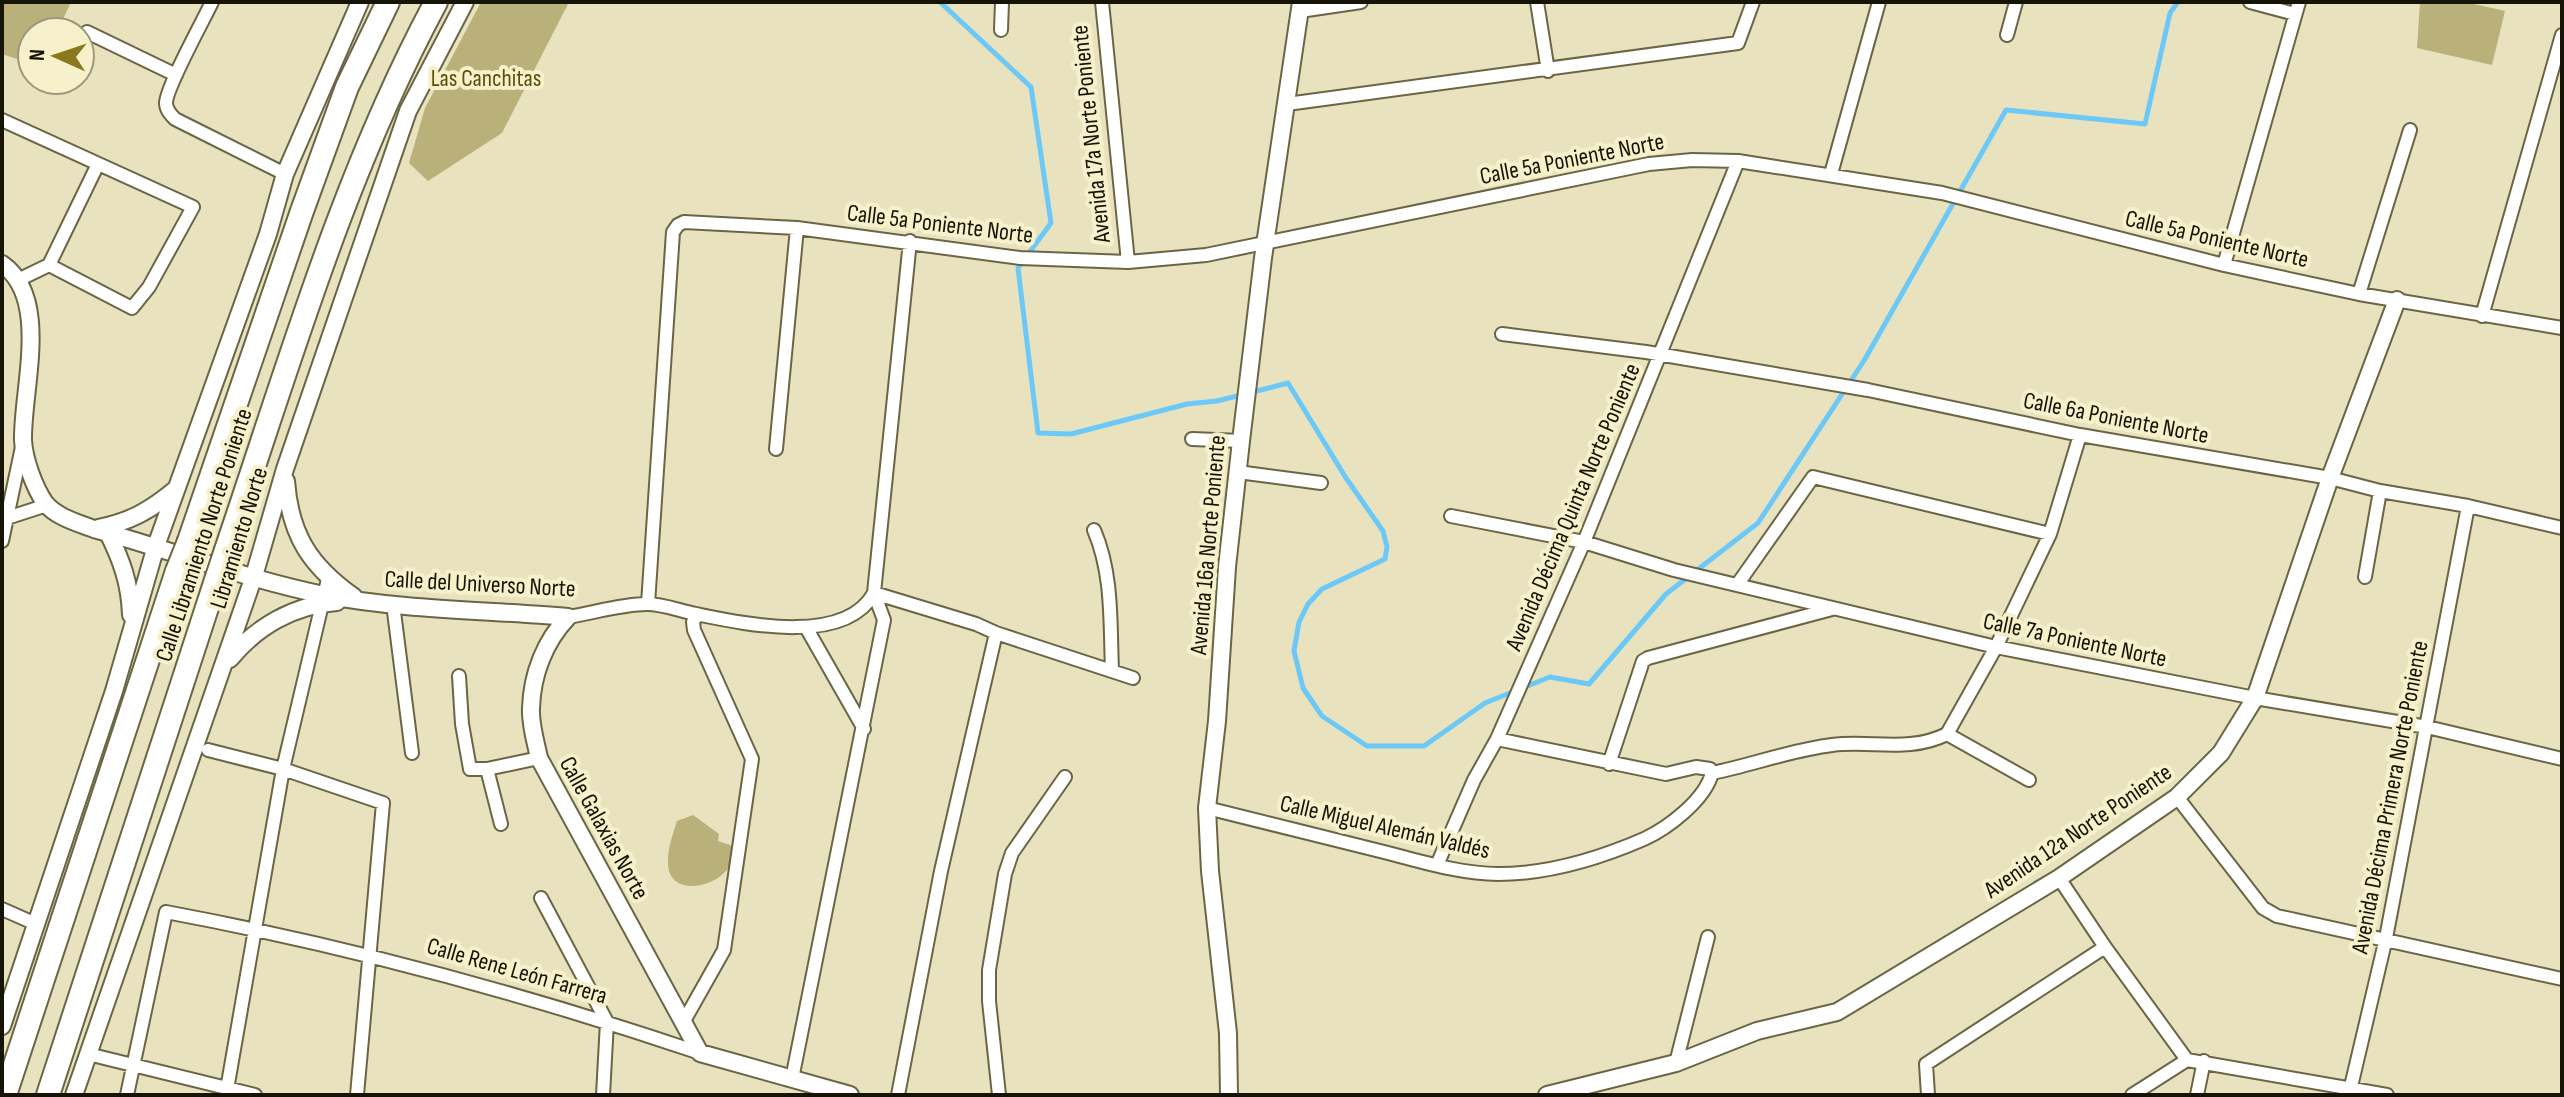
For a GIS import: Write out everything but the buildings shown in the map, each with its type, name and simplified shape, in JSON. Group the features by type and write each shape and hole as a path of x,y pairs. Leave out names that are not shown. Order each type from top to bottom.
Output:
{"highway":[{"name":"Calle Libramiento Norte Poniente","path":"5,1095 177,571 342,101 388,2"},
{"name":"Calle Libramiento Norte Poniente","path":"48,1095 216,580 337,223 385,104 436,2"}],"street":[{"path":"212,2 166,100 172,117 285,174"},
{"path":"2,1026 114,691 156,546 268,234 285,174 360,2"},
{"name":"Libramiento Norte","path":"74,1095 254,576 285,469 408,111 465,2"},
{"path":"1001,30 1002,2"},
{"name":"Avenida 17a Norte Poniente","path":"1102,2 1128,262"},
{"path":"1300,6 1361,2"},
{"path":"1537,2 1548,71"},
{"path":"1287,104 1738,43 1753,2"},
{"path":"1831,174 1879,2"},
{"path":"2007,35 2016,2"},
{"path":"2224,265 2297,8 2250,2"},
{"name":"Avenida 16a Norte Poniente","path":"1229,1095 1228,1033 1209,856 1207,808 1241,441 1265,242 1300,6"},
{"path":"2482,316 2562,35"},
{"path":"96,36 176,75"},
{"path":"2,121 193,207 149,287 132,308 49,265"},
{"path":"2359,294 2410,130"},
{"name":"Calle 5a Poniente Norte","path":"648,604 673,232 684,222 797,228 1020,258 1128,262 1206,255 1649,164 1692,160 1738,161 1942,193 2224,265 2359,294 2562,328"},
{"name":"Avenida Décima Quinta Norte Poniente","path":"1437,865 1474,780 1497,739 1584,542 1738,161"},
{"path":"18,280 49,265 98,164"},
{"path":"776,449 797,228"},
{"path":"792,1079 884,620 874,593 910,241"},
{"path":"2,264 18,280 30,311 23,442 2,541"},
{"name":"Avenida 12a Norte Poniente","path":"1547,1095 1676,1063 1757,1031 1837,1012 2059,878 2177,797 2221,753 2255,698 2330,478 2397,300"},
{"name":"Calle 6a Poniente Norte","path":"1502,334 1662,355 1868,390 2080,435 2330,478 2562,528"},
{"path":"1497,739 1666,774 1696,767 1710,769 1712,773 1831,745 1917,745 1947,734 1996,647 2050,534 2080,435"},
{"path":"1192,439 1241,441"},
{"path":"7,518 47,505 33,480 23,442"},
{"path":"227,1092 283,769 325,592 288,508 285,469"},
{"path":"1238,472 1321,483"},
{"path":"1731,583 1813,477 2050,534"},
{"path":"132,630 130,592 123,561 101,531 153,509 177,488"},
{"path":"2365,577 2380,491"},
{"name":"Calle del Universo Norte","path":"47,505 68,519 101,531 254,576 358,600 568,617 648,604 697,615 807,629"},
{"name":"Avenida Décima Primera Norte Poniente","path":"2350,1091 2386,938 2468,506"},
{"name":"Calle 7a Poniente Norte","path":"1451,516 1584,542 1674,570 1996,647 2255,698 2427,727 2562,759"},
{"path":"1094,530 1104,553 1108,582 1112,670"},
{"path":"221,670 241,646 265,626 325,592"},
{"path":"864,729 807,629 842,619 863,608 874,593"},
{"path":"874,593 1133,678"},
{"path":"393,604 412,753"},
{"path":"1609,764 1643,661 1837,608"},
{"path":"684,1021 724,950 752,759 694,630 693,622 697,615"},
{"name":"Calle Galaxias Norte","path":"568,617 552,634 536,671 531,710 539,758 700,1053"},
{"path":"898,1095 941,871 996,633"},
{"path":"459,676 462,724 470,769 487,769 539,758"},
{"path":"1947,734 2029,780"},
{"path":"208,750 283,769 383,803 357,1095"},
{"path":"487,769 501,824"},
{"name":"Calle Miguel Alemán Valdés","path":"1207,808 1437,865 1496,874 1554,868 1606,856 1665,830 1703,790 1712,773"},
{"path":"999,1095 989,1001 989,970 1005,874 1012,853 1065,777"},
{"path":"2177,797 2263,908 2277,916 2562,979"},
{"path":"2059,878 2187,1060"},
{"path":"541,898 607,1022 603,1095"},
{"path":"2,909 36,924"},
{"name":"Calle Rene León Farrera","path":"134,1065 166,912 370,955 850,1095"},
{"path":"1676,1063 1708,937"},
{"path":"1928,1095 1926,1064 2105,947"},
{"path":"88,1054 227,1092 255,1095"},
{"path":"2132,1095 2187,1060 2350,1091 2387,1095"},
{"path":"2197,1095 2204,1061"},
{"path":"127,1095 134,1065"}],"green space":[{"path":"2,2 71,2 64,16 16,16 16,59 2,54"},
{"name":"Las Canchitas","path":"481,2 569,2 502,133 428,181 409,163 425,108"},
{"path":"2420,2 2465,2 2505,11 2492,65 2417,48"},
{"path":"693,815 719,834 718,841 730,845 737,857 719,877 693,886 673,879 668,859 677,821"}],"waterway":[{"path":"940,2 1031,87 1051,223 1018,268 1038,433 1071,434 1187,404 1217,401 1288,383 1346,478 1383,531 1387,547 1385,559 1322,589 1308,604 1299,622 1294,651 1303,688 1322,716 1367,746 1424,746 1485,703 1550,677 1589,684 1666,594 1758,523 1865,359 2006,110 2145,124 2170,13 2178,2"}]}
